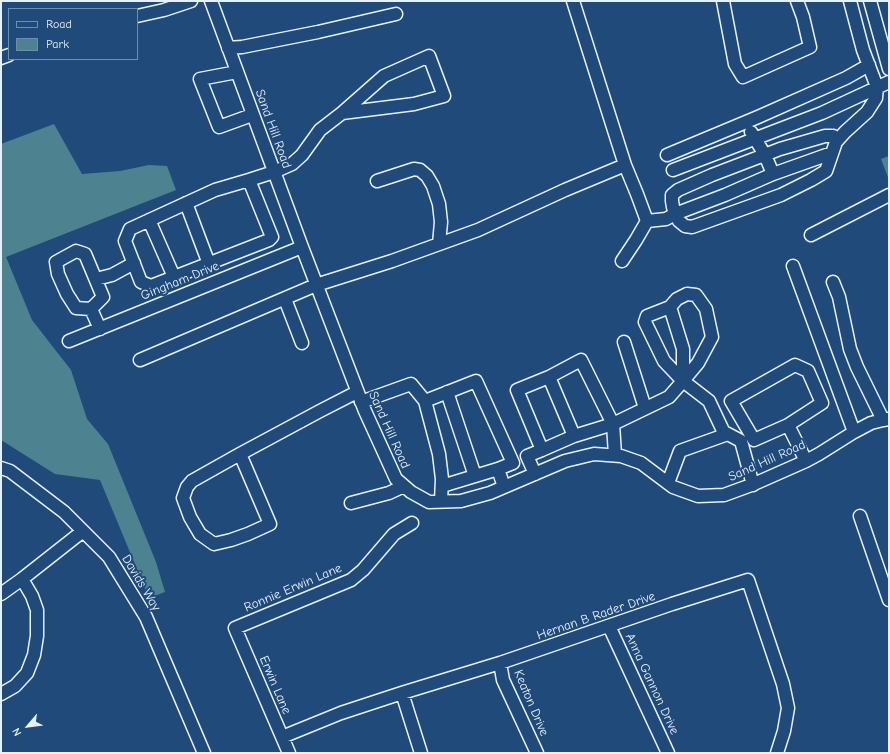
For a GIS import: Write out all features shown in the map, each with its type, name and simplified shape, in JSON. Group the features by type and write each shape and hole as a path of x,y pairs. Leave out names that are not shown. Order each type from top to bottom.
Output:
{"street":[{"path":"138,16 164,10 191,1"},
{"name":"Sand Hill Road","path":"211,1 316,286 359,397 396,479 411,492 429,502 461,501 490,493 565,461 594,454 616,455 641,463 673,487 698,496 724,495 753,485 819,454 871,423 886,419"},
{"path":"573,1 625,165 647,221"},
{"path":"723,1 735,64 743,77 810,47 797,1"},
{"path":"834,147 832,136 825,136 765,155 719,172 678,190 672,195 672,207 679,221 685,226 692,227 781,195 811,180 826,170 834,147 845,132 867,112 876,98 877,87 863,50 850,1"},
{"path":"870,1 889,69"},
{"path":"228,48 242,47 318,32 396,14"},
{"path":"249,180 272,236 269,240 151,286 141,282 125,241 130,229 215,190 274,172 292,164 302,155 320,130 384,76 429,56 444,96 414,104 342,113"},
{"path":"667,155 846,78 869,65"},
{"path":"237,72 200,79 219,128 252,114"},
{"path":"673,170 822,113 889,82"},
{"path":"745,122 765,155 774,174"},
{"path":"647,221 666,219 834,147"},
{"path":"140,360 316,286 392,261 478,230 565,190 625,165"},
{"path":"377,181 414,169 420,170 428,176 433,186 441,222 439,244"},
{"path":"810,235 889,195"},
{"path":"186,204 209,264"},
{"path":"149,220 174,277"},
{"path":"622,261 647,221"},
{"path":"261,244 268,261"},
{"name":"Gingham Drive","path":"69,341 302,247"},
{"path":"76,251 85,254 103,297 91,309 76,308 67,294 58,274 56,262 76,251"},
{"path":"226,257 232,275"},
{"path":"96,279 112,275 134,263"},
{"path":"793,266 854,432"},
{"path":"833,282 839,298 850,349 857,367 886,419"},
{"path":"156,284 164,303"},
{"path":"535,474 527,456 574,436 613,424 669,396 683,381 698,363 712,337 706,309 696,295 687,294 677,299 670,307 647,316 646,322 664,361 683,381 709,401 724,432 741,441 753,485"},
{"path":"285,299 302,343"},
{"path":"670,307 683,349 683,381"},
{"path":"91,309 100,329"},
{"path":"624,342 645,408"},
{"path":"542,450 517,390 581,360 613,424 616,455"},
{"path":"795,365 808,371 822,403 788,425 754,440 731,401 795,365"},
{"path":"548,376 574,436"},
{"path":"425,401 476,381 512,463 498,469 442,486"},
{"path":"240,454 270,524 248,534 214,544 200,534 190,517 183,498 186,487 192,481 240,454 320,410 359,397 411,384 425,401 439,454 442,479 441,501"},
{"path":"447,392 475,476"},
{"path":"788,425 806,460"},
{"path":"668,483 680,451 725,435 724,432"},
{"path":"556,444 565,461"},
{"name":"Davids Way","path":"1,468 10,472 64,512 109,557 146,616 204,753"},
{"path":"498,469 504,487"},
{"path":"351,503 389,493 404,486"},
{"path":"860,516 889,600"},
{"name":"Ronnie Erwin Lane","path":"235,628 351,580 363,570 394,534 412,523"},
{"path":"1,594 83,531"},
{"path":"1,694 15,686 27,673 34,655 37,636 37,610 32,596 22,579"},
{"name":"Hernan B Rader Drive","path":"282,736 341,713 500,663 672,604 748,580 782,684 788,708 778,753"},
{"name":"Anna Gannon Drive","path":"610,626 668,753"},
{"name":"Erwin Lane","path":"235,628 289,753"},
{"name":"Keaton Drive","path":"500,663 503,680 537,753"},
{"path":"402,693 421,753"}],"green space":[{"path":"54,124 82,174 120,171 149,165 167,166 176,190 6,257 32,320 71,370 87,419 108,444 156,562 165,592 149,598 100,480 55,474 1,440 1,144"},
{"path":"889,156 889,180 881,159"}]}
